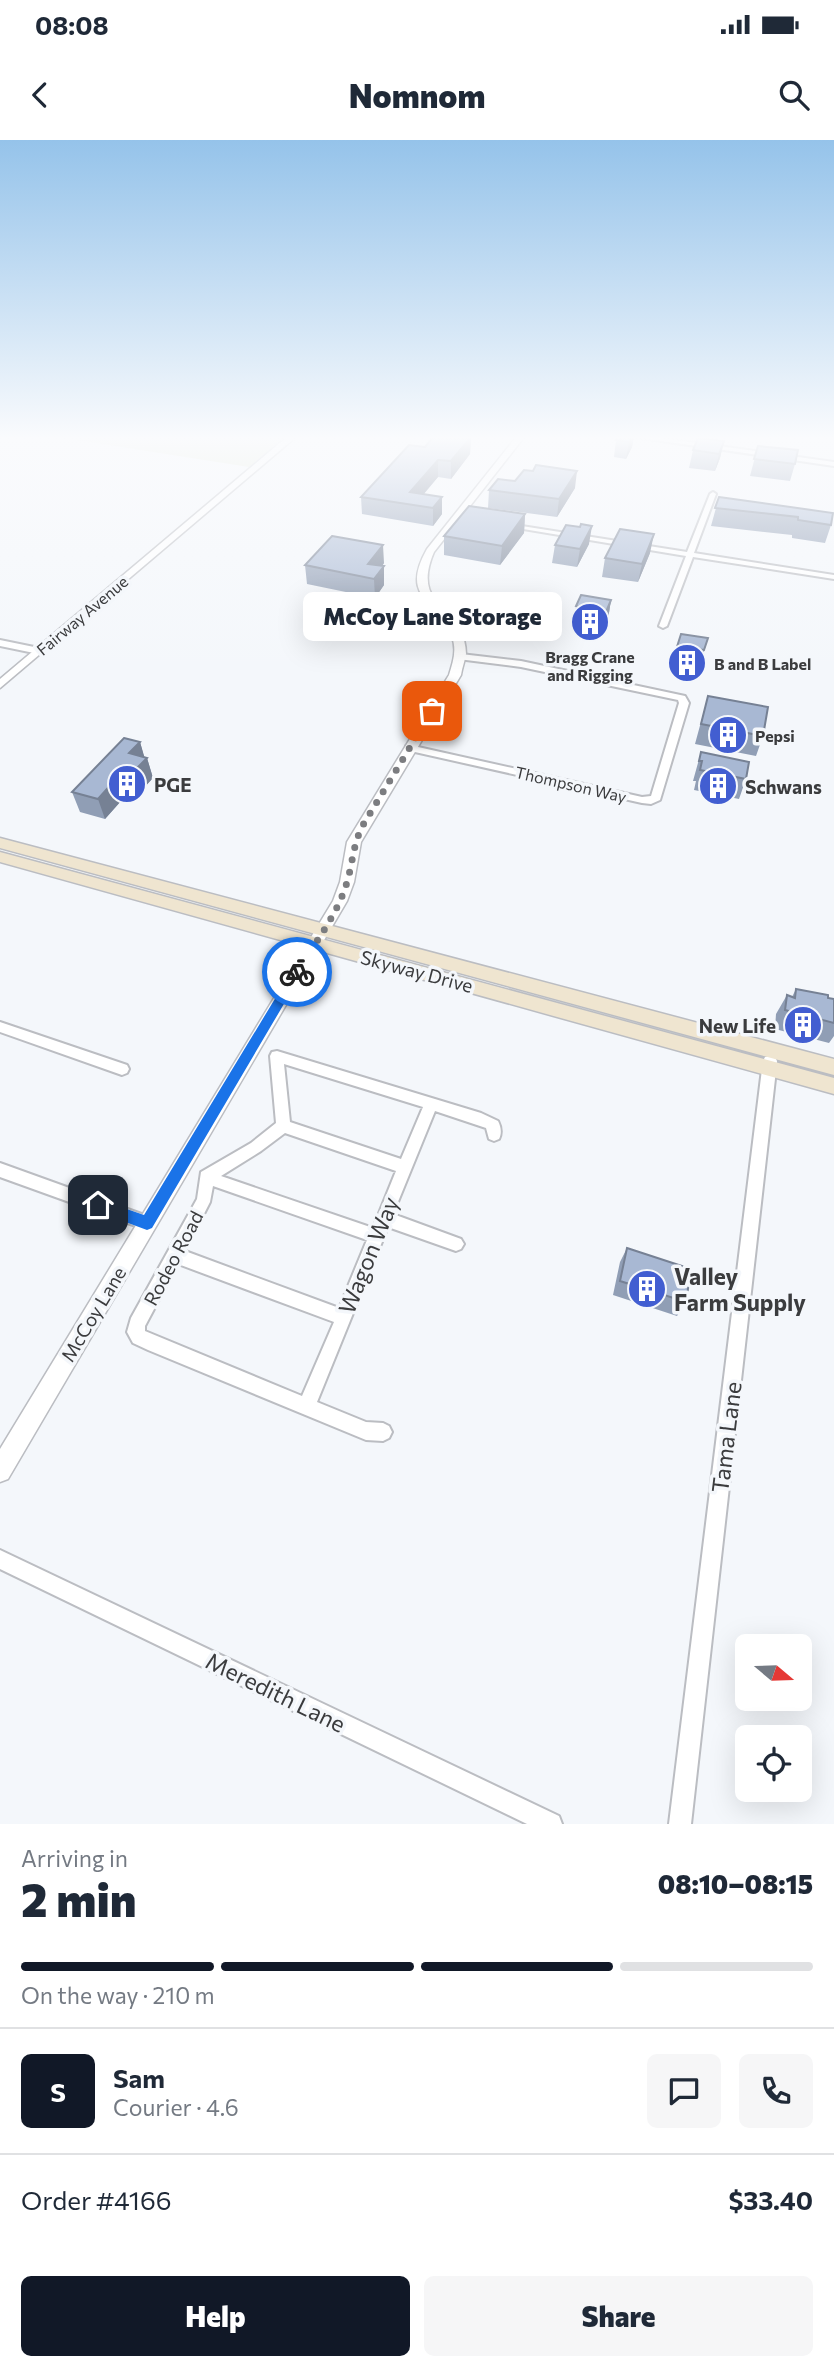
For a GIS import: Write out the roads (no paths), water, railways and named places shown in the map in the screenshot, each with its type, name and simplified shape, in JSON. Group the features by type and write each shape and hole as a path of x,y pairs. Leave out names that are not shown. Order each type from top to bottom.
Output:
{"main road":[{"name":"Skyway Drive","path":"0,843 318,937"},
{"name":"Skyway Drive","path":"0,857 318,937 771,1059 834,1068"},
{"name":"Skyway Drive","path":"771,1059 834,1086"}],"street":[{"name":"Fairway Avenue","path":"0,685 200,515"},
{"path":"461,657 460,640 454,628 424,592 420,575 426,558 465,515"},
{"path":"663,626 705,515"},
{"path":"494,523 834,577"},
{"path":"0,643 39,651"},
{"name":"McCoy Lane","path":"0,1471 318,937 347,882 354,842 455,675 461,657"},
{"name":"Thompson Way","path":"410,748 642,800 651,801 656,797 684,703 682,698 520,664 461,657"},
{"path":"0,1027 122,1069"},
{"path":"282,1126 277,1056 488,1122 495,1129 494,1135"},
{"name":"Tama Lane","path":"680,1824 771,1059"},
{"name":"Wagon Way","path":"307,1406 431,1104"},
{"path":"282,1126 405,1167"},
{"path":"206,1177 256,1147 282,1126"},
{"path":"0,1170 147,1223"},
{"path":"206,1177 376,1236"},
{"name":"Rodeo Road","path":"206,1177 203,1202 135,1332 154,1344 307,1406"},
{"path":"383,1218 456,1244"},
{"path":"174,1255 343,1317"},
{"path":"307,1406 366,1431 383,1432"},
{"name":"Meredith Lane","path":"0,1559 551,1824"}],"place":[{"name":"Bragg Crane and Rigging","path":"590,622"},
{"name":"B and B Label","path":"687,663"},
{"name":"McCoy Lane Storage","path":"432,711"},
{"name":"Pepsi","path":"728,735"},
{"name":"PGE","path":"127,784"},
{"name":"Schwans","path":"718,786"},
{"name":"New Life","path":"803,1025"},
{"name":"Valley Farm Supply","path":"647,1289"}]}
